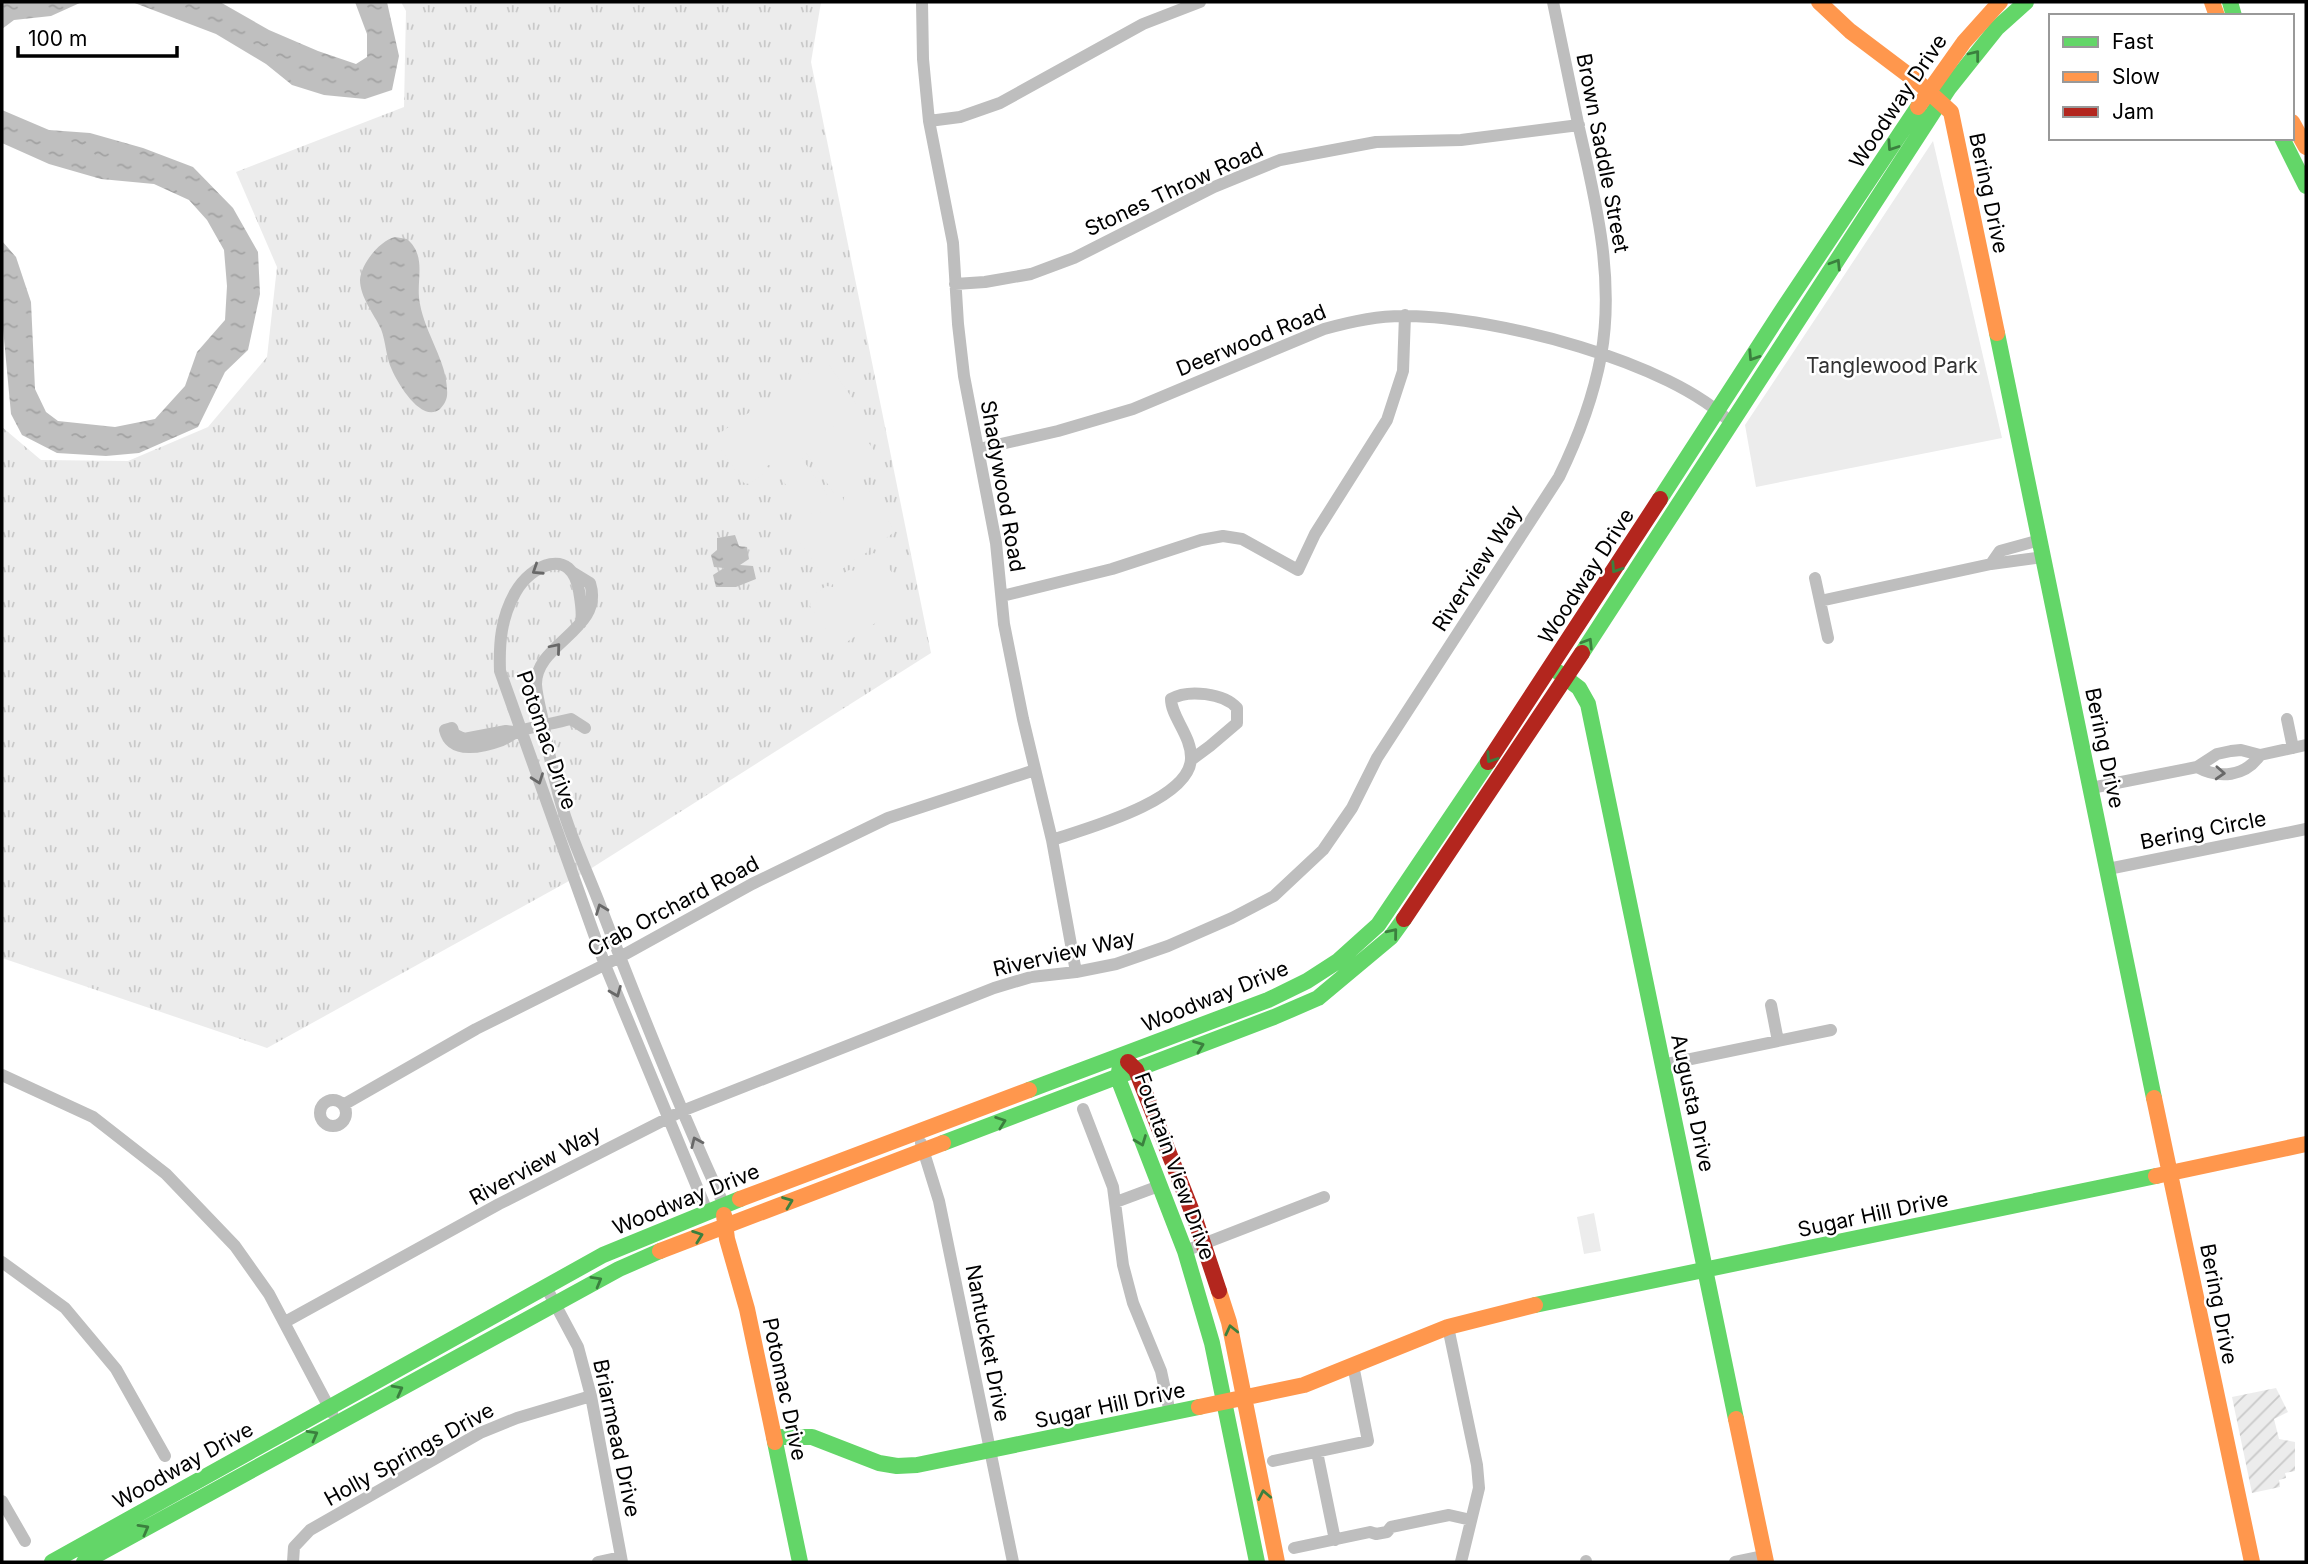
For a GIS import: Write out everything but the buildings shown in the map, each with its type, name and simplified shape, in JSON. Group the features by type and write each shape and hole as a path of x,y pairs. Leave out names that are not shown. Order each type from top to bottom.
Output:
{"main road":[{"path":"1819,2 1870,47 1936,95"},
{"name":"Woodway Drive","path":"333,1415 555,1305 619,1269 724,1226 1318,998 1391,937 1566,678 1821,287 1936,95 1964,42 2000,2"},
{"name":"Woodway Drive","path":"52,1562 116,1535 333,1415 603,1255 707,1211 1268,1000 1307,981 1338,961 1378,925 1464,800 1804,277 1936,95 1997,28 2025,2"},
{"name":"Bering Drive","path":"1936,95 1951,112 2252,1562"},
{"path":"2294,126 2306,147"},
{"path":"2283,140 2306,181"},
{"path":"1804,277 1821,287"},
{"path":"1779,315 1796,326"},
{"path":"1630,546 1645,556"},
{"name":"Augusta Drive","path":"1552,667 1579,688 1588,704 1765,1559"},
{"path":"1464,800 1478,811"},
{"path":"1268,1000 1274,1017"},
{"name":"Fountain View Drive","path":"1122,1057 1136,1070 1204,1244 1229,1322 1277,1562"},
{"name":"Fountain View Drive","path":"1122,1057 1118,1077 1185,1251 1212,1343 1257,1562"},
{"name":"Sugar Hill Drive","path":"774,1437 812,1437 865,1459 897,1466 917,1465 1304,1385 1448,1327 1504,1311 2306,1144"},
{"name":"Potomac Drive","path":"724,1205 724,1226 742,1286 800,1562"},
{"name":"Potomac Drive","path":"707,1211 724,1226"},
{"name":"Woodway Drive","path":"84,1562 116,1535"}],"street":[{"name":"Shadywood Road","path":"922,2 923,59 929,121 953,243 964,376 996,543 1004,624 1052,840 1076,972"},
{"path":"929,121 960,117 1000,103 1143,24 1200,2"},
{"name":"Brown Saddle Street","path":"1553,2 1594,193 1605,271 1601,354"},
{"name":"Stones Throw Road","path":"955,284 1031,274 1074,258 1214,187 1280,160 1376,142 1461,140 1579,125"},
{"path":"1002,596 1112,569 1201,540 1223,536 1242,540 1298,570 1315,534 1387,420 1403,371 1405,315"},
{"name":"Deerwood Road","path":"979,449 1058,431 1133,409 1324,329 1354,321 1405,315 1458,319 1509,328 1601,354 1661,376 1718,409 1732,424"},
{"name":"Riverview Way","path":"285,1322 499,1204 682,1111 994,988 1031,977 1116,964 1168,946 1232,918 1275,895 1323,850 1352,808 1377,758 1559,477 1578,438 1591,399 1601,354"},
{"path":"1991,565 2000,551 2040,540"},
{"path":"1820,601 1991,565 2043,557"},
{"name":"Potomac Drive","path":"707,1211 605,965 517,731 500,671 499,643 503,622 516,592 531,572 546,564 562,565 572,572 578,584 583,613 581,624 543,663 536,683 556,786 620,957 682,1111 724,1205"},
{"path":"1815,578 1828,638"},
{"path":"1052,840 1105,823 1169,792 1187,772 1191,760 1186,731 1171,707 1171,699 1188,694 1227,699 1237,708 1237,723 1191,760"},
{"path":"517,731 502,740 466,747 450,742 444,730 452,728 453,734 464,740 571,719 585,728"},
{"path":"2091,788 2197,767 2217,754 2231,751 2241,750 2260,755 2300,746 2287,719"},
{"path":"2197,767 2214,775 2238,773 2254,763 2260,755"},
{"name":"Crab Orchard Road","path":"343,1105 445,1045 605,965 752,884 888,818 1035,770"},
{"name":"Bering Circle","path":"2108,869 2306,829"},
{"path":"1771,1005 1778,1041"},
{"path":"1662,1065 1830,1030"},
{"path":"2,1076 93,1117 166,1174 235,1246 269,1294 333,1415"},
{"path":"1083,1109 1109,1172 1116,1202 1123,1265 1137,1314 1158,1364 1170,1413"},
{"name":"Nantucket Drive","path":"917,1133 939,1201 1013,1562"},
{"path":"1116,1202 1159,1186"},
{"path":"1185,1251 1324,1197"},
{"path":"2,1262 65,1308 116,1369 165,1456"},
{"name":"Briarmead Drive","path":"546,1287 578,1347 592,1396 622,1560"},
{"path":"1448,1327 1477,1465 1479,1488 1461,1562"},
{"path":"1273,1461 1368,1441 1353,1365"},
{"name":"Holly Springs Drive","path":"293,1562 294,1547 310,1530 480,1433 517,1418 592,1396"},
{"path":"1317,1452 1335,1540"},
{"path":"2,1501 25,1541"},
{"path":"1294,1549 1370,1532 1387,1532 1391,1527 1449,1515 1471,1520"},
{"path":"1735,1562 1765,1559"},
{"path":"598,1562 622,1560"}],"green space":[{"path":"401,2 821,2 811,62 931,653 587,871 267,1048 2,958 2,427 41,460 128,461 208,427 267,357 277,267 236,172 404,107 406,11"},
{"name":"Tanglewood Park","path":"1933,141 2002,438 1756,487 1745,425"},
{"path":"823,364 829,365 857,405 855,411 819,436 812,435 810,442 774,466 767,465 766,472 749,484 744,483 716,442 717,435 733,424 740,425 741,418 779,393 785,395 786,389"},
{"path":"848,419 854,421 881,461 880,468 864,478 857,477 856,483 840,494 834,493 806,453 808,446 824,435 830,436 832,430"},
{"path":"795,455 801,457 828,496 827,503 811,514 804,512 778,473 779,466"},
{"path":"860,486 867,487 893,528 893,533 877,545 870,544 869,551 853,561 846,560 845,567 829,578 823,576 795,535 796,529 812,518 819,519 820,513 836,502 843,504 844,497"},
{"path":"873,553 880,555 907,595 906,602 890,613 884,611 882,618 867,629 860,627 859,634 842,645 836,644 810,606 811,597 826,586 833,587 834,580 849,570 856,571 857,564"},
{"path":"1594,1213 1601,1251 1584,1254 1577,1217"},
{"path":"2276,1388 2288,1412 2274,1419 2279,1439 2295,1442 2295,1471 2285,1473 2286,1478 2279,1480 2280,1487 2252,1493 2232,1397"}],"water":[{"path":"2,2 82,2 51,16 14,20 2,29"},
{"path":"132,2 220,2 269,30 356,64 367,57 367,34 355,2 387,2 399,56 392,90 365,99 324,95 292,85 266,64 216,34"},
{"path":"2,110 49,130 90,133 143,148 193,167 233,208 258,252 260,294 248,350 225,372 198,427 139,453 106,456 57,453 22,435 11,414 2,317 2,241 16,257 31,302 35,389 46,412 58,421 115,427 155,419 185,386 197,352 225,320 227,286 224,250 207,220 189,200 154,184 101,179 49,164 2,143"},
{"path":"395,237 407,239 417,254 420,304 446,379 446,401 440,409 433,412 418,407 400,384 390,365 381,329 361,286 361,274 367,260 383,243"},
{"path":"735,535 739,546 747,547 749,559 740,565 753,566 756,579 736,587 716,587 713,575 724,568 714,567 711,555 717,550 717,538"}],"traffic: fast":[{"path":"1582,653 1949,88 1997,28 2026,2"},
{"path":"2230,2 2233,14"},
{"path":"1660,499 1918,107"},
{"path":"2283,140 2306,186"},
{"path":"1997,333 2154,1098"},
{"path":"1558,672 1579,688 1588,704 1736,1419"},
{"path":"1029,1090 1268,1000 1307,981 1338,961 1378,925 1488,762"},
{"path":"943,1143 1318,998 1391,937 1404,919"},
{"path":"1120,1066 1118,1078 1185,1251 1212,1343 1257,1562"},
{"path":"1535,1305 2156,1176"},
{"path":"52,1562 603,1255 740,1199"},
{"path":"84,1562 619,1269 660,1251"},
{"path":"774,1437 812,1437 879,1463 917,1465 1199,1407"},
{"path":"775,1442 800,1562"}],"traffic: slow":[{"path":"1819,2 1850,31 1919,83 1951,112 1997,333"},
{"path":"1918,107 1964,42 2000,2"},
{"path":"2212,2 2216,14"},
{"path":"2294,126 2306,147"},
{"path":"740,1199 1029,1090"},
{"path":"2154,1098 2252,1562"},
{"path":"660,1251 943,1143"},
{"path":"2156,1176 2306,1144"},
{"path":"724,1215 727,1239 747,1309 775,1442"},
{"path":"1219,1291 1229,1322 1277,1562"},
{"path":"1199,1407 1304,1385 1448,1327 1535,1305"},
{"path":"1736,1419 1766,1562"}],"traffic: jam":[{"path":"1488,762 1660,499"},
{"path":"1404,919 1582,653"},
{"path":"1128,1062 1136,1070 1195,1219 1219,1291"}]}
